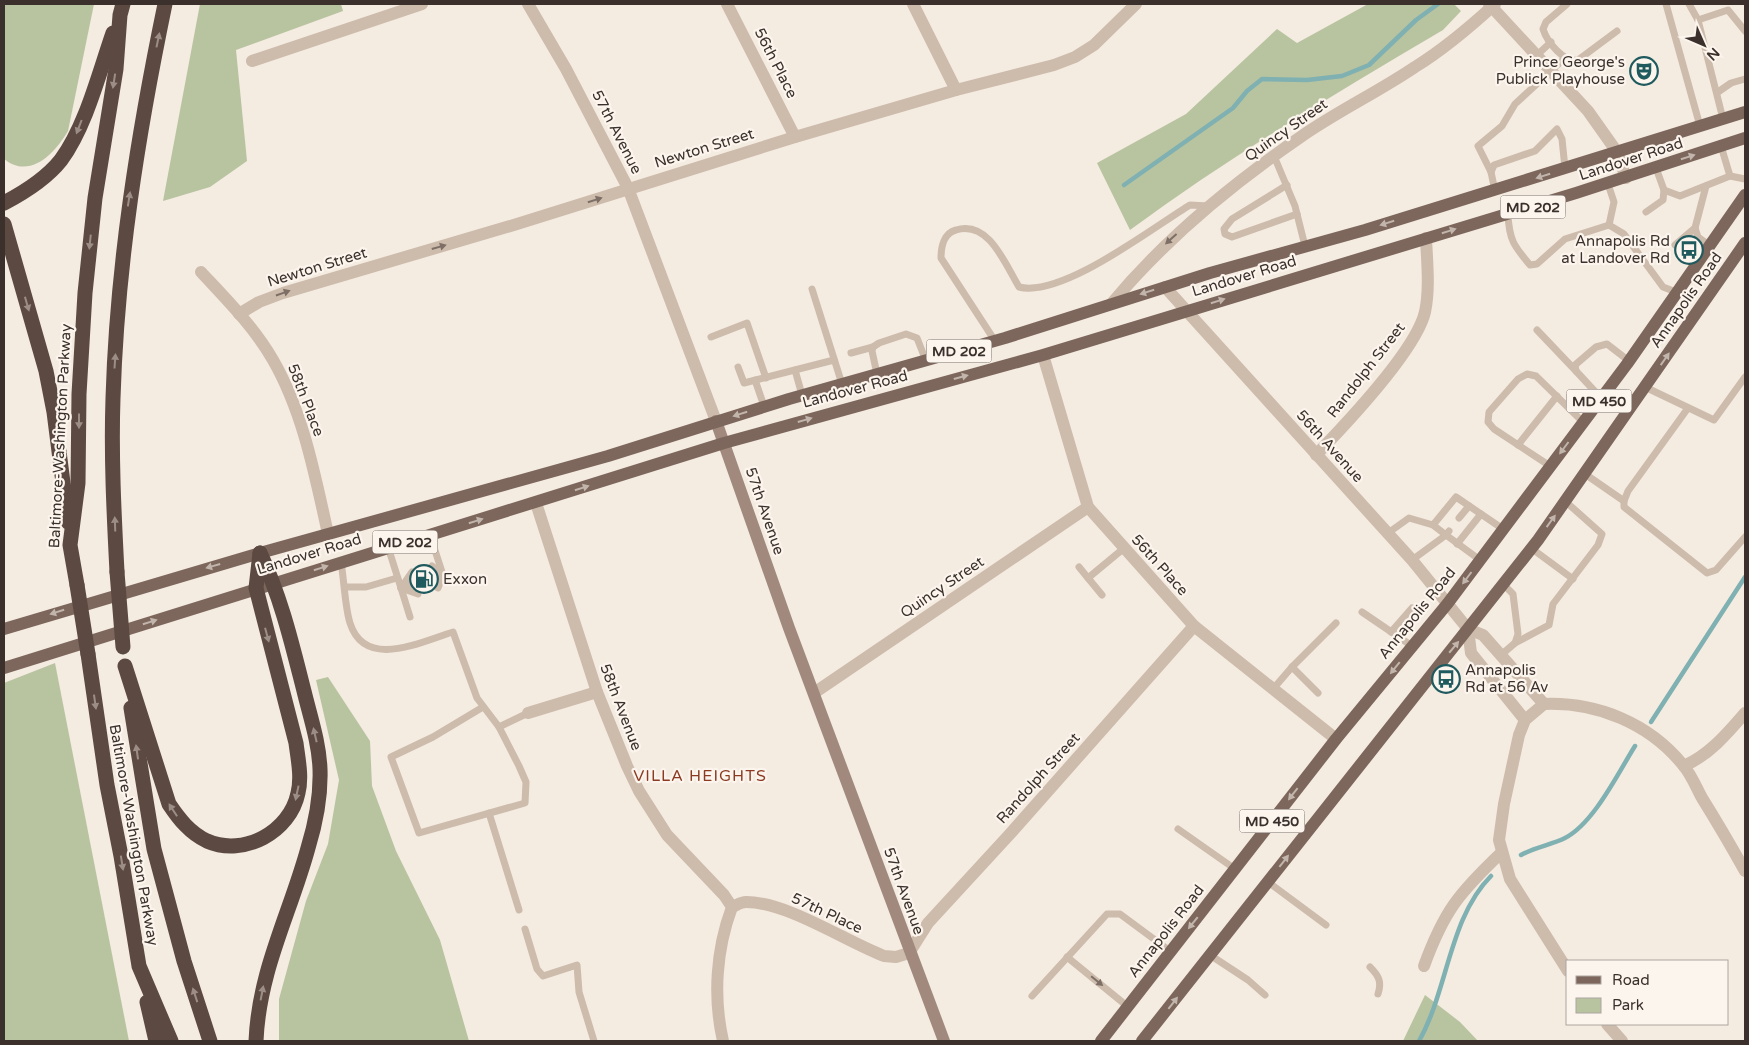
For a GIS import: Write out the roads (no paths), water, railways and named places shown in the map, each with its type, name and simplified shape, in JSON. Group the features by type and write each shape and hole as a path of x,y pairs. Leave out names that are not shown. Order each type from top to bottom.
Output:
{"highway":[{"name":"Baltimore-Washington Parkway","path":"165,4 149,79 128,208 119,299 113,398 117,572 125,666 140,774 154,849 184,961 210,1041"},
{"name":"Baltimore-Washington Parkway","path":"121,9 116,69 95,198 85,292 79,394 78,483 70,545 107,785 139,966 171,1041"},
{"path":"4,203 37,183 64,155 77,134 121,9"},
{"path":"4,224 48,379 70,545"},
{"path":"4,262 18,272"},
{"path":"256,1041 260,1001 269,959 308,850 320,792 320,768 316,739 274,582 260,553"},
{"path":"125,666 166,796 183,823 199,836 220,845 253,843 271,834 285,819 295,804 298,793 299,766 296,743 256,588 260,553"},
{"path":"139,966 156,1041"}],"main road":[{"name":"Landover Road","path":"4,629 260,553 608,456 764,406 995,341 1165,287 1495,191 1745,112"},
{"name":"Landover Road","path":"4,668 274,582 536,503 724,443 1043,355 1185,310 1608,184 1745,139"},
{"name":"Annapolis Road","path":"1101,1041 1336,739 1448,603 1629,361 1745,195"},
{"name":"Annapolis Road","path":"1142,1041 1566,502 1745,243"}],"street":[{"path":"252,61 422,4"},
{"name":"57th Avenue","path":"528,4 566,69 628,188 716,421 761,550 909,953 944,1041"},
{"name":"56th Place","path":"727,4 795,137"},
{"path":"913,4 956,90"},
{"name":"Newton Street","path":"239,314 260,302 283,293 517,224 795,137 956,90 1054,65 1075,57 1094,45 1136,4"},
{"path":"1492,5 1588,112 1617,152 1626,178"},
{"name":"Quincy Street","path":"1112,303 1138,271 1208,206 1274,156 1355,102 1420,64 1447,45 1492,5"},
{"name":"Randolph Street","path":"1316,455 1379,384 1417,334 1425,311 1427,296 1426,238"},
{"name":"58th Place","path":"201,272 239,314 272,359 284,380 301,428 328,534"},
{"name":"56th Avenue","path":"1165,287 1412,560 1468,629"},
{"name":"56th Place","path":"1043,355 1088,507 1123,549 1194,626 1336,739"},
{"name":"58th Avenue","path":"536,503 597,692 640,791 667,834 732,907"},
{"name":"Quincy Street","path":"814,693 1088,507"},
{"name":"Randolph Street","path":"909,953 928,923 1028,814 1194,626"},
{"path":"1525,720 1471,653 1468,629 1483,635 1544,704"},
{"path":"528,713 597,692"},
{"path":"1566,968 1510,879 1499,840 1504,804 1519,735 1525,720 1544,704 1576,704 1596,709 1633,723 1666,747 1684,766 1745,871"},
{"path":"1684,766 1697,760 1714,748 1745,713"},
{"path":"1424,966 1448,910 1460,894 1502,853"},
{"name":"57th Place","path":"732,907 744,902 757,903 779,909 884,956 896,957 909,953"},
{"path":"723,1041 717,1001 718,970 725,925 732,907"},
{"path":"1608,1025 1622,1041"}],"lane":[{"path":"1567,4 1546,22 1543,30 1565,58 1572,62 1578,60 1616,31"},
{"path":"1666,4 1700,126"},
{"path":"1689,4 1698,20 1718,92 1723,119"},
{"path":"1698,20 1728,10 1745,31"},
{"path":"1536,56 1551,42"},
{"path":"1495,191 1491,172 1478,146 1502,126 1515,104 1565,58"},
{"path":"1718,92 1731,83 1745,79"},
{"path":"1491,172 1494,165 1535,151 1558,129 1562,138 1565,168"},
{"path":"1721,146 1730,176"},
{"path":"1274,156 1297,214 1305,246"},
{"path":"1646,212 1663,200 1664,190 1656,168"},
{"path":"1664,190 1680,196 1730,176 1745,179"},
{"path":"1608,184 1614,202 1610,225"},
{"path":"1287,186 1232,220 1224,229 1225,234 1232,237 1297,214"},
{"path":"1706,186 1695,228 1698,237 1710,245"},
{"path":"995,341 940,258 942,243 954,230 972,228 988,237 1019,287 1029,290 1057,284 1088,269 1190,205 1208,206"},
{"path":"1508,214 1509,236 1514,247 1530,266 1537,264 1565,239 1610,225"},
{"path":"1610,225 1624,234 1663,287 1676,292"},
{"path":"1675,245 1695,228"},
{"path":"812,289 842,384"},
{"path":"711,337 747,324 766,378"},
{"path":"1537,330 1601,398"},
{"path":"851,353 910,334 917,338 926,361"},
{"path":"1576,371 1575,365 1596,347 1607,344 1629,361"},
{"path":"873,347 872,351 877,374"},
{"path":"738,368 744,383 834,360"},
{"path":"795,370 802,395"},
{"path":"1550,466 1488,422 1489,412 1518,379 1527,374 1536,376 1583,422"},
{"path":"1645,387 1714,420 1745,377"},
{"path":"755,380 764,406"},
{"path":"1518,445 1557,396"},
{"path":"1688,408 1628,491 1624,507 1707,573 1716,570 1745,537"},
{"path":"1584,474 1624,501"},
{"path":"1433,526 1456,497 1503,529"},
{"path":"1501,655 1515,643 1549,625 1553,604 1598,545 1602,534 1566,502"},
{"path":"1459,518 1469,506"},
{"path":"1457,544 1481,514"},
{"path":"1388,533 1409,518 1447,533 1457,544 1480,560"},
{"path":"1412,560 1447,533"},
{"path":"430,535 439,576 438,588"},
{"path":"388,548 410,616"},
{"path":"1531,548 1573,579"},
{"path":"1088,578 1123,549"},
{"path":"340,562 349,620 353,631 368,647 378,650 391,650 453,632 477,698 499,727 526,782 525,803 419,833 391,757 433,737 483,707"},
{"path":"432,566 439,576"},
{"path":"1079,567 1102,595"},
{"path":"401,588 412,572"},
{"path":"345,587 366,587 397,578"},
{"path":"401,588 416,584"},
{"path":"1503,584 1513,594 1518,634 1515,643"},
{"path":"401,588 418,594"},
{"path":"1391,632 1412,608"},
{"path":"1362,612 1412,646"},
{"path":"1273,689 1336,623"},
{"path":"1292,667 1318,693"},
{"path":"499,727 528,713"},
{"path":"489,813 519,910"},
{"path":"1178,829 1235,869"},
{"path":"1268,882 1326,925"},
{"path":"1032,996 1107,914 1120,914 1170,951"},
{"path":"525,929 537,969 543,976 577,965 579,992 594,1041"},
{"path":"1210,955 1248,980 1265,995"},
{"path":"1068,956 1128,1006"},
{"path":"1370,966 1378,975 1381,985 1378,994"}],"waterway":[{"path":"1124,185 1233,108 1247,91 1262,79 1307,80 1342,76 1369,65 1416,20 1438,4"},
{"path":"1651,722 1745,577"},
{"path":"1521,855 1565,838 1576,831 1605,796 1635,746"},
{"path":"1419,1041 1437,1000 1457,933 1466,912 1477,893 1491,876"}],"place":[{"name":"Prince George's Publick Playhouse","path":"1644,71"},
{"name":"Annapolis Rd at Landover Rd","path":"1689,250"},
{"name":"Exxon","path":"424,579"},
{"name":"Annapolis Rd at 56 Av","path":"1446,679"}],"district":[{"name":"VILLA HEIGHTS","path":"700,776"}]}
